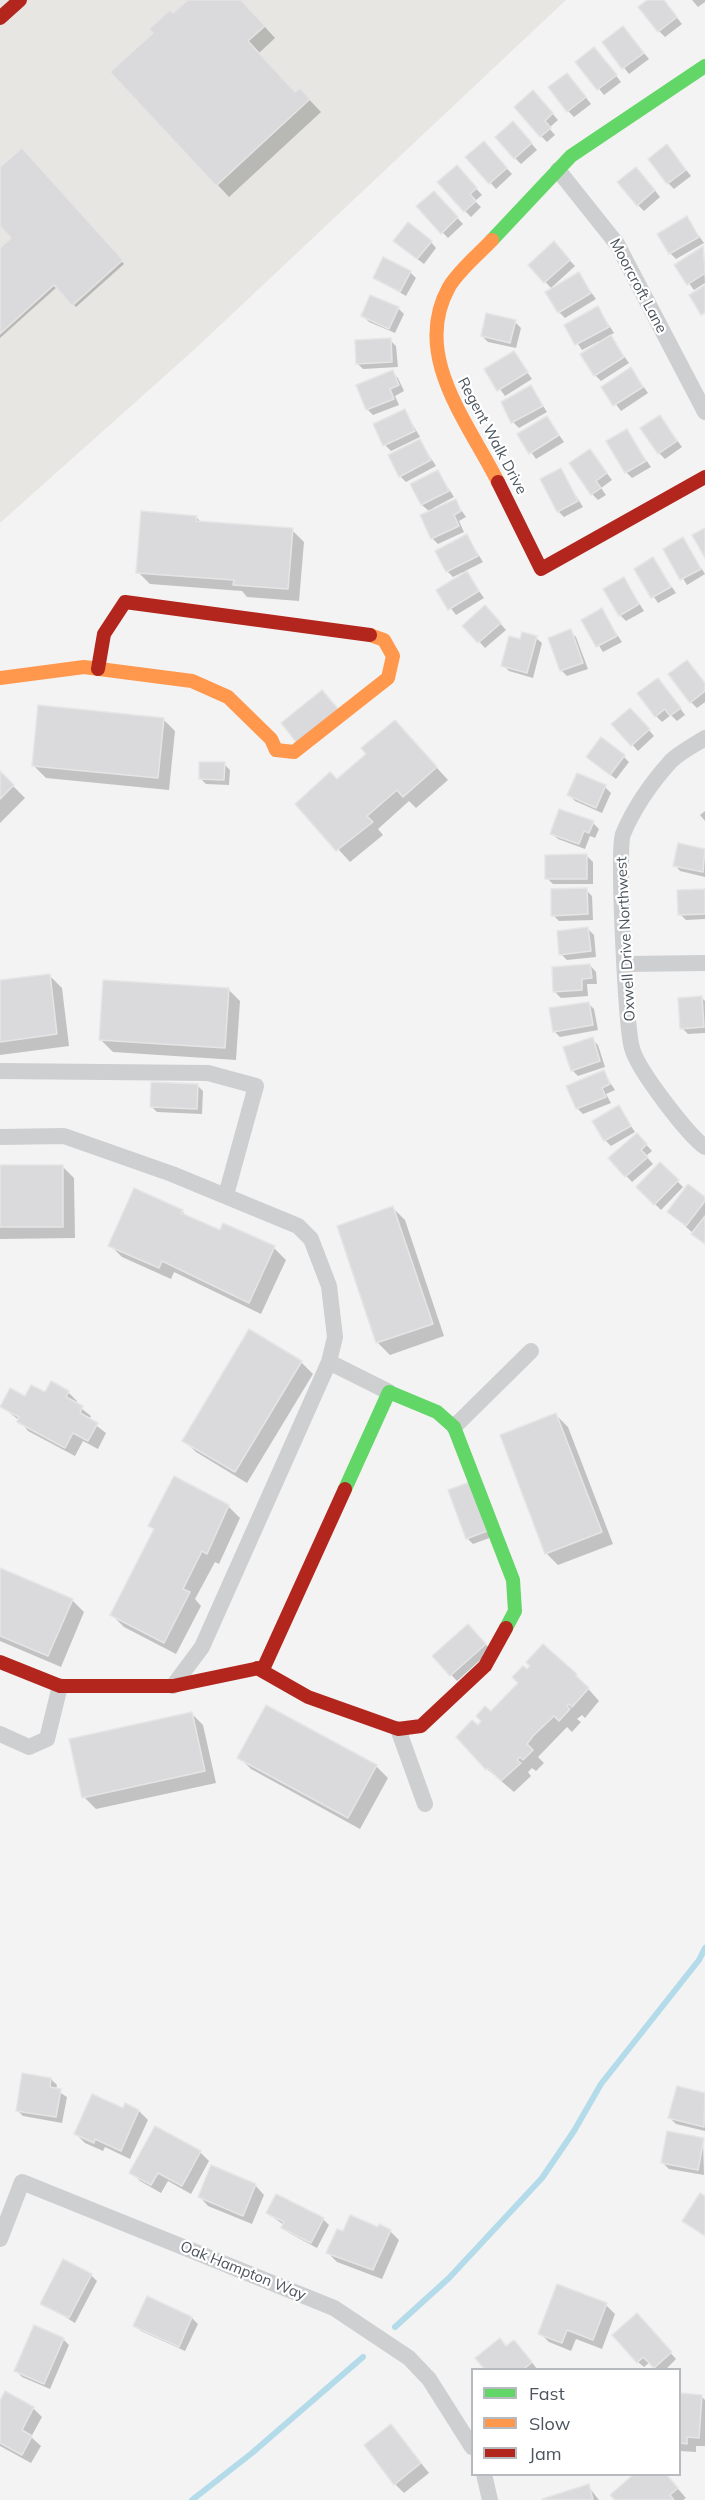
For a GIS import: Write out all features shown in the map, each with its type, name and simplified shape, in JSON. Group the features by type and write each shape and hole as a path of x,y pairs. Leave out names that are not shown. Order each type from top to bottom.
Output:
{"street":[{"path":"0,18 20,0"},
{"name":"Regent Walk Drive","path":"705,66 571,156 450,285 437,312 435,341 445,384 484,454 541,569 705,477"},
{"name":"Moorcroft Lane","path":"558,170 617,244 705,412"},
{"path":"0,678 84,668 192,681 228,697 271,739 276,750 294,752 388,678 393,656 384,640 378,636 125,602 104,634 98,669"},
{"name":"Oxwell Drive Northwest","path":"705,738 672,760 638,804 622,837 626,964 632,1049 662,1097 696,1141 705,1147"},
{"path":"626,964 705,963"},
{"path":"0,1071 208,1073 256,1086 226,1195"},
{"path":"0,1137 64,1136 226,1195 298,1226 311,1239 329,1286 335,1337 329,1362 202,1647 173,1686"},
{"path":"454,1427 531,1351"},
{"path":"257,1668 308,1697 398,1729 421,1726 485,1665 515,1611 513,1580 454,1427 437,1412 389,1392 329,1362"},
{"path":"0,1662 60,1686 173,1686 264,1667 389,1392"},
{"path":"0,1734 29,1747 47,1739 60,1686"},
{"path":"398,1729 425,1804"},
{"name":"Oak Hampton Way","path":"0,2239 22,2182 334,2308 409,2358 429,2379 471,2445"},
{"path":"484,2476 490,2500"}],"shaded area":[{"path":"0,0 566,0 196,348 0,523"}],"building":[{"path":"188,0 241,0 265,26 248,41 295,92 300,88 310,99 216,186 110,72 153,33 149,29 170,10 173,13"},
{"path":"647,0 664,0 677,17 658,32 638,7"},
{"path":"623,26 644,53 622,69 602,42"},
{"path":"594,47 617,75 597,90 575,62"},
{"path":"567,73 586,97 567,112 548,87"},
{"path":"533,90 553,113 545,121 551,128 540,137 514,107"},
{"path":"513,121 532,143 514,159 495,137"},
{"path":"484,141 507,168 489,184 465,157"},
{"path":"667,144 686,170 667,184 648,159"},
{"path":"22,148 123,260 72,306 54,285 0,334 0,248 11,238 0,226 0,167"},
{"path":"457,165 477,188 470,194 476,201 464,212 437,182"},
{"path":"636,167 655,190 637,206 617,182"},
{"path":"434,191 458,217 441,234 416,206"},
{"path":"687,216 699,237 669,254 657,234"},
{"path":"408,222 432,241 417,259 393,241"},
{"path":"554,241 570,260 544,283 528,265"},
{"path":"703,246 705,273 687,285 674,265"},
{"path":"383,257 411,271 400,292 373,278"},
{"path":"579,272 591,293 558,313 545,292"},
{"path":"705,285 705,313 701,315 689,295"},
{"path":"370,295 399,307 389,329 361,316"},
{"path":"598,306 609,327 575,345 564,325"},
{"path":"486,313 516,320 510,343 481,336"},
{"path":"611,335 624,357 594,376 580,354"},
{"path":"391,338 392,362 356,364 355,340"},
{"path":"514,351 528,372 497,391 484,369"},
{"path":"631,367 643,387 613,406 601,387"},
{"path":"393,370 399,385 390,389 394,399 366,410 356,385"},
{"path":"531,385 543,406 511,423 501,402"},
{"path":"405,409 415,431 383,446 373,424"},
{"path":"660,415 677,441 658,454 640,428"},
{"path":"547,416 559,435 529,454 517,434"},
{"path":"627,429 646,461 625,473 606,441"},
{"path":"420,439 431,460 399,477 388,455"},
{"path":"590,449 607,473 596,481 601,488 591,495 569,463"},
{"path":"561,468 578,501 557,512 540,479"},
{"path":"438,470 449,491 421,505 410,484"},
{"path":"456,499 461,511 454,515 459,526 431,539 420,515"},
{"path":"141,511 197,516 196,521 293,528 288,589 233,585 234,580 136,573"},
{"path":"705,528 705,558 692,535"},
{"path":"467,534 478,556 446,572 435,551"},
{"path":"683,537 701,569 680,580 663,549"},
{"path":"653,557 671,587 651,598 634,569"},
{"path":"467,571 479,591 448,610 436,590"},
{"path":"624,577 639,604 619,616 603,589"},
{"path":"485,605 501,623 478,643 462,626"},
{"path":"602,608 617,636 596,647 581,620"},
{"path":"571,629 583,663 560,671 548,638"},
{"path":"522,632 537,636 527,673 501,666 509,636 520,639"},
{"path":"687,660 705,683 705,691 690,703 668,674"},
{"path":"658,678 681,708 670,716 665,709 655,717 637,693"},
{"path":"322,690 339,710 297,743 281,723"},
{"path":"38,705 164,718 158,778 32,766"},
{"path":"630,708 650,729 631,746 611,724"},
{"path":"395,720 437,767 403,797 397,790 367,816 373,822 336,851 295,804 330,772 337,779 366,754 361,748"},
{"path":"601,737 625,755 610,775 586,757"},
{"path":"199,762 225,762 224,780 199,779"},
{"path":"0,771 14,785 0,799"},
{"path":"577,773 606,785 596,808 567,795"},
{"path":"559,809 594,821 589,833 584,831 579,844 550,834"},
{"path":"678,843 705,849 703,872 673,866"},
{"path":"587,854 587,879 545,879 545,855"},
{"path":"587,888 588,914 551,916 551,889"},
{"path":"705,889 705,914 678,915 677,890"},
{"path":"588,927 591,951 559,955 557,931"},
{"path":"590,964 592,978 582,979 582,990 553,992 552,967"},
{"path":"50,974 57,1034 0,1042 0,980"},
{"path":"103,980 229,988 225,1048 99,1040"},
{"path":"702,996 704,1027 680,1029 678,998"},
{"path":"589,1002 593,1025 553,1032 549,1008"},
{"path":"593,1037 600,1061 571,1071 563,1047"},
{"path":"604,1070 610,1084 602,1088 606,1097 576,1109 566,1086"},
{"path":"151,1082 198,1084 197,1109 150,1107"},
{"path":"619,1105 631,1126 604,1141 592,1121"},
{"path":"637,1133 647,1144 641,1150 648,1157 625,1177 608,1158"},
{"path":"660,1162 679,1180 654,1205 636,1187"},
{"path":"0,1165 63,1165 63,1227 0,1227"},
{"path":"688,1184 705,1197 705,1201 686,1226 667,1212"},
{"path":"134,1188 183,1210 181,1213 220,1230 223,1223 275,1246 249,1303 162,1261 159,1268 108,1246"},
{"path":"393,1206 433,1324 376,1343 337,1226"},
{"path":"705,1216 705,1244 691,1234"},
{"path":"249,1329 302,1361 235,1472 182,1441"},
{"path":"51,1381 69,1391 66,1397 83,1406 80,1413 98,1423 88,1441 73,1433 65,1448 17,1422 19,1417 0,1407 10,1388 25,1396 31,1385 45,1392"},
{"path":"556,1413 602,1532 545,1554 500,1435"},
{"path":"174,1476 229,1505 207,1554 202,1551 183,1589 190,1592 164,1643 110,1615 154,1529 148,1526"},
{"path":"470,1482 487,1531 466,1539 448,1490"},
{"path":"0,1568 73,1599 48,1656 0,1636"},
{"path":"468,1624 486,1644 450,1676 432,1656"},
{"path":"543,1644 577,1674 576,1676 589,1688 572,1707 569,1704 567,1706 570,1709 559,1721 554,1716 533,1736 527,1744 533,1750 523,1760 520,1757 517,1760 521,1763 501,1781 488,1768 486,1770 456,1737 472,1720 478,1725 481,1721 476,1716 485,1706 491,1711 518,1683 512,1677 523,1666 527,1669 530,1666 526,1662"},
{"path":"266,1705 377,1765 348,1818 237,1758"},
{"path":"192,1712 205,1771 82,1798 69,1739"},
{"path":"22,2073 51,2078 50,2087 61,2089 56,2117 16,2111"},
{"path":"677,2086 705,2093 704,2127 668,2118"},
{"path":"92,2094 123,2108 125,2103 139,2110 121,2151 95,2139 94,2143 74,2134"},
{"path":"155,2126 201,2151 182,2186 158,2173 151,2185 129,2173"},
{"path":"667,2131 704,2138 698,2170 661,2163"},
{"path":"211,2165 256,2184 243,2216 198,2197"},
{"path":"700,2193 705,2196 705,2236 682,2221"},
{"path":"276,2194 324,2218 311,2243 281,2228 284,2222 266,2213"},
{"path":"350,2215 391,2230 373,2270 326,2253 337,2229 343,2231"},
{"path":"63,2259 92,2274 69,2318 40,2304"},
{"path":"557,2284 607,2303 593,2340 567,2330 562,2343 538,2334"},
{"path":"147,2296 192,2317 179,2347 133,2326"},
{"path":"637,2313 672,2352 654,2368 643,2357 637,2363 612,2335"},
{"path":"34,2325 64,2338 44,2384 14,2371"},
{"path":"500,2338 506,2346 514,2340 532,2362 525,2368 483,2368 475,2358"},
{"path":"5,2391 34,2407 22,2430 32,2436 22,2455 0,2443 0,2401"},
{"path":"681,2393 702,2395 699,2438 687,2437 687,2444 681,2443"},
{"path":"391,2424 421,2463 394,2485 364,2445"},
{"path":"632,2476 668,2476 678,2488 670,2495 674,2500 615,2500 610,2495"},
{"path":"589,2484 593,2500 542,2499"}],"waterway":[{"path":"395,2327 449,2278 542,2178 574,2131 601,2084 699,1960 705,1948"},
{"path":"192,2500 252,2453 363,2357"}],"traffic: fast":[{"path":"492,240 571,156 705,66"},
{"path":"345,1489 389,1392 437,1412 454,1427 513,1580 515,1611 506,1628"}],"traffic: slow":[{"path":"492,240 449,287 439,312 436,338 440,363 448,388 498,482"},
{"path":"0,678 84,667 192,681 228,697 271,739 276,750 294,752 388,678 393,656 384,640 370,635"}],"traffic: jam":[{"path":"0,18 20,0"},
{"path":"498,482 541,569 705,477"},
{"path":"98,669 104,634 125,602 370,635"},
{"path":"0,1662 60,1686 173,1686 264,1667 345,1489"},
{"path":"257,1668 308,1697 398,1729 421,1726 485,1666 506,1628"}]}
